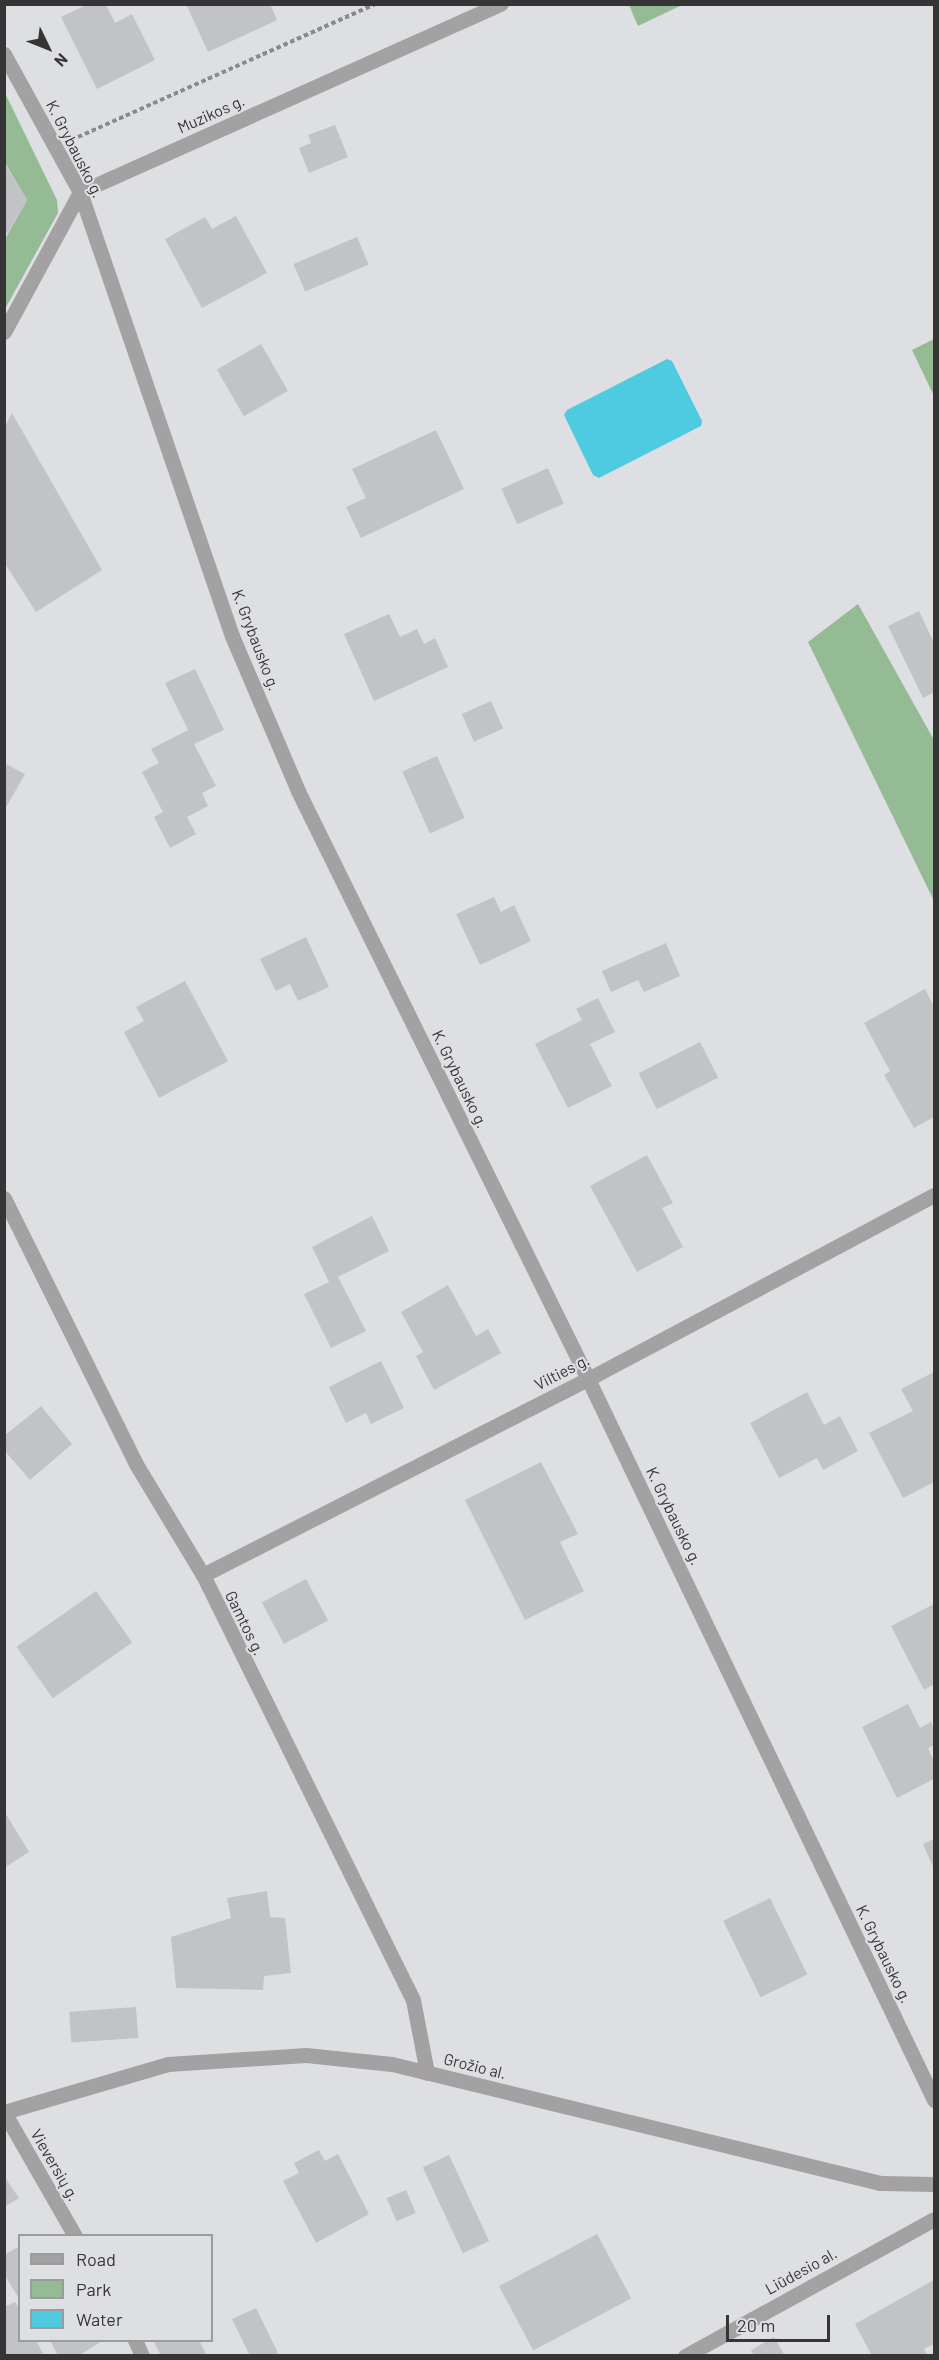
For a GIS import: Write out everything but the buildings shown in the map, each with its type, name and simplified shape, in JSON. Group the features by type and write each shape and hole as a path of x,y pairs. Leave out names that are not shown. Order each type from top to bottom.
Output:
{"street":[{"name":"Muzikos g.","path":"80,192 501,4"},
{"name":"K. Grybausko g.","path":"4,54 80,192 232,636 298,791 588,1379 934,2100"},
{"path":"4,332 80,192"},
{"name":"Vilties g.","path":"203,1575 588,1379 934,1195"},
{"name":"Gamtos g.","path":"4,1198 136,1464 203,1575 413,2000 427,2073"},
{"name":"Grožio al.","path":"4,2112 168,2064 306,2055 392,2064 880,2183 934,2184"},
{"name":"Vieversių g.","path":"4,2112 74,2234"},
{"name":"Liūdesio al.","path":"685,2355 934,2219"}],"path":[{"path":"55,147 376,4"}],"green space":[{"path":"629,5 682,5 638,26"},
{"path":"5,93 57,200 58,213 5,309 5,239 27,200 5,163"},
{"path":"934,339 934,396 912,350"},
{"path":"858,604 934,740 934,901 808,642"}],"water":[{"path":"667,359 672,361 702,421 701,426 599,478 593,475 564,415 567,410"}]}
